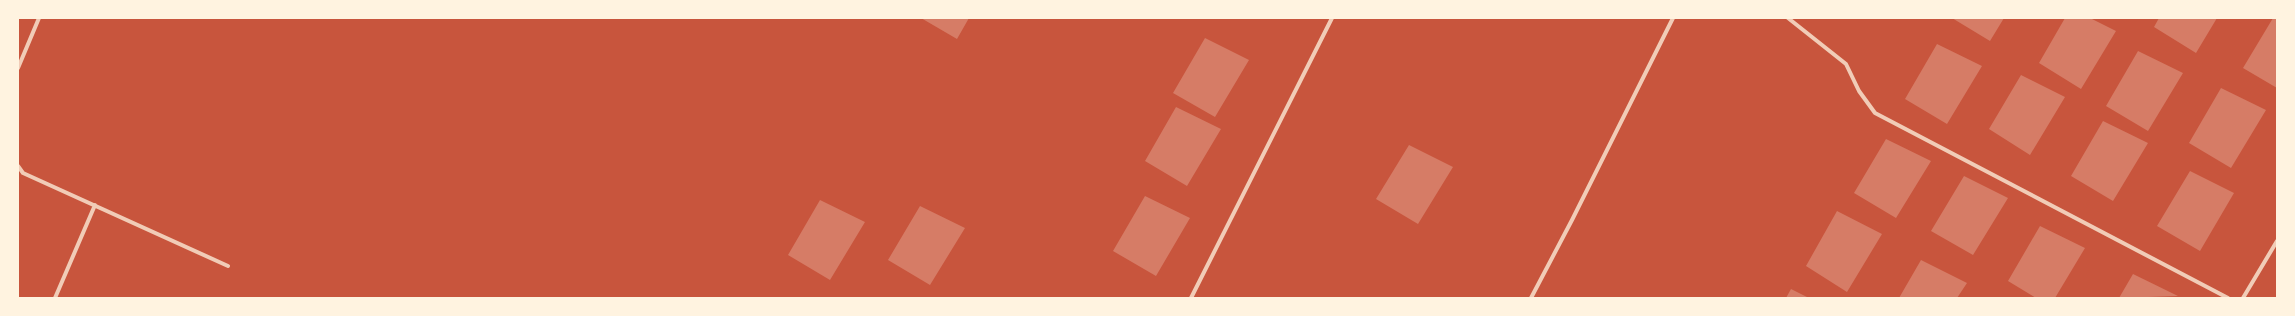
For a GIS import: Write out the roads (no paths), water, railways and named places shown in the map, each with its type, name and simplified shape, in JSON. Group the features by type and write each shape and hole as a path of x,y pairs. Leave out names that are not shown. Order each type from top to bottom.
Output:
{"street":[{"path":"18,68 39,18"},
{"path":"1191,298 1332,18"},
{"path":"1531,298 1572,220 1673,18"},
{"path":"1788,18 1846,64 1860,91 1875,113 2228,298"},
{"path":"18,166 23,172 228,266"},
{"path":"55,298 95,206"},
{"path":"2243,298 2277,241"}]}
